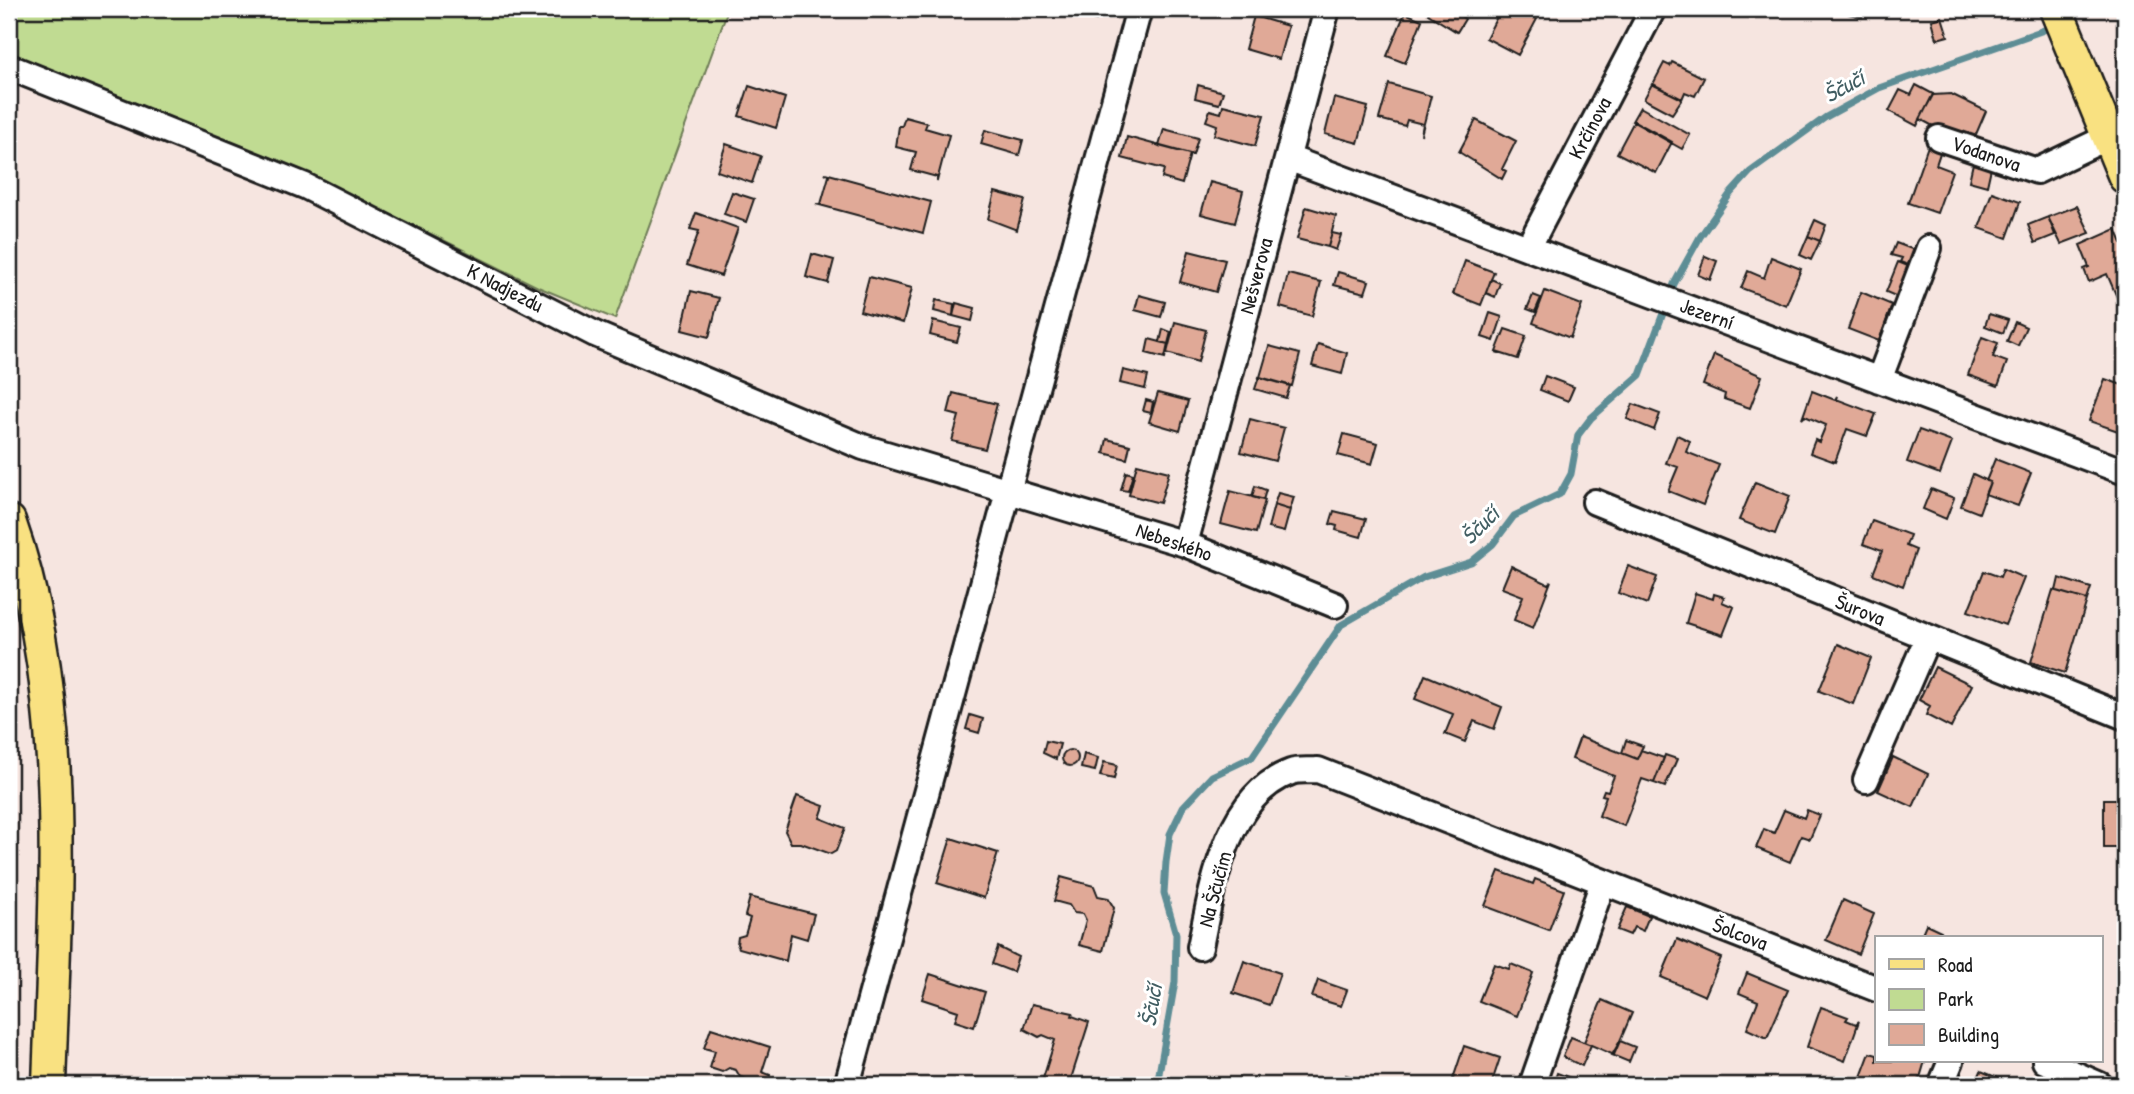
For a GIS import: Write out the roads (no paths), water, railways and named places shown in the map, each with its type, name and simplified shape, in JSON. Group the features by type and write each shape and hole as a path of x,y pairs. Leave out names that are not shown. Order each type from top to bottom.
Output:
{"main road":[{"path":"2063,10 2125,177"},
{"path":"9,521 32,606 52,749 54,859 49,1085"}],"street":[{"path":"847,1085 1139,9"},
{"name":"Nešverova","path":"1185,544 1327,9"},
{"name":"Krčínova","path":"1528,248 1653,9"},
{"name":"K Nadjezdu","path":"9,67 304,186 607,339 863,447 1009,491"},
{"name":"Vodanova","path":"1940,138 2036,171 2108,137"},
{"name":"Jezerní","path":"1288,158 2125,472"},
{"path":"1879,380 1928,248"},
{"name":"Nebeského","path":"1009,491 1185,544 1335,605"},
{"name":"Šurova","path":"1595,502 2125,717"},
{"path":"1866,780 1928,637"},
{"name":"Na Ščučím","path":"1200,947 1221,857 1232,830 1250,803 1275,781 1293,771 1318,770 1369,792"},
{"name":"Šolcova","path":"1369,792 1875,988"},
{"path":"1532,1085 1603,881"},
{"path":"1941,1085 1951,1062"},
{"path":"2047,1062 2100,1085"}],"waterway":[{"name":"Ščučí","path":"1157,1085 1175,982 1176,934 1164,893 1166,862 1170,834 1183,807 1212,776 1252,757 1341,625 1424,577 1471,562 1493,544 1514,516 1560,494 1571,474 1578,435 1591,418 1640,375 1674,284 1700,237 1730,194 1750,172 1826,117 1879,88 2044,30"}]}
